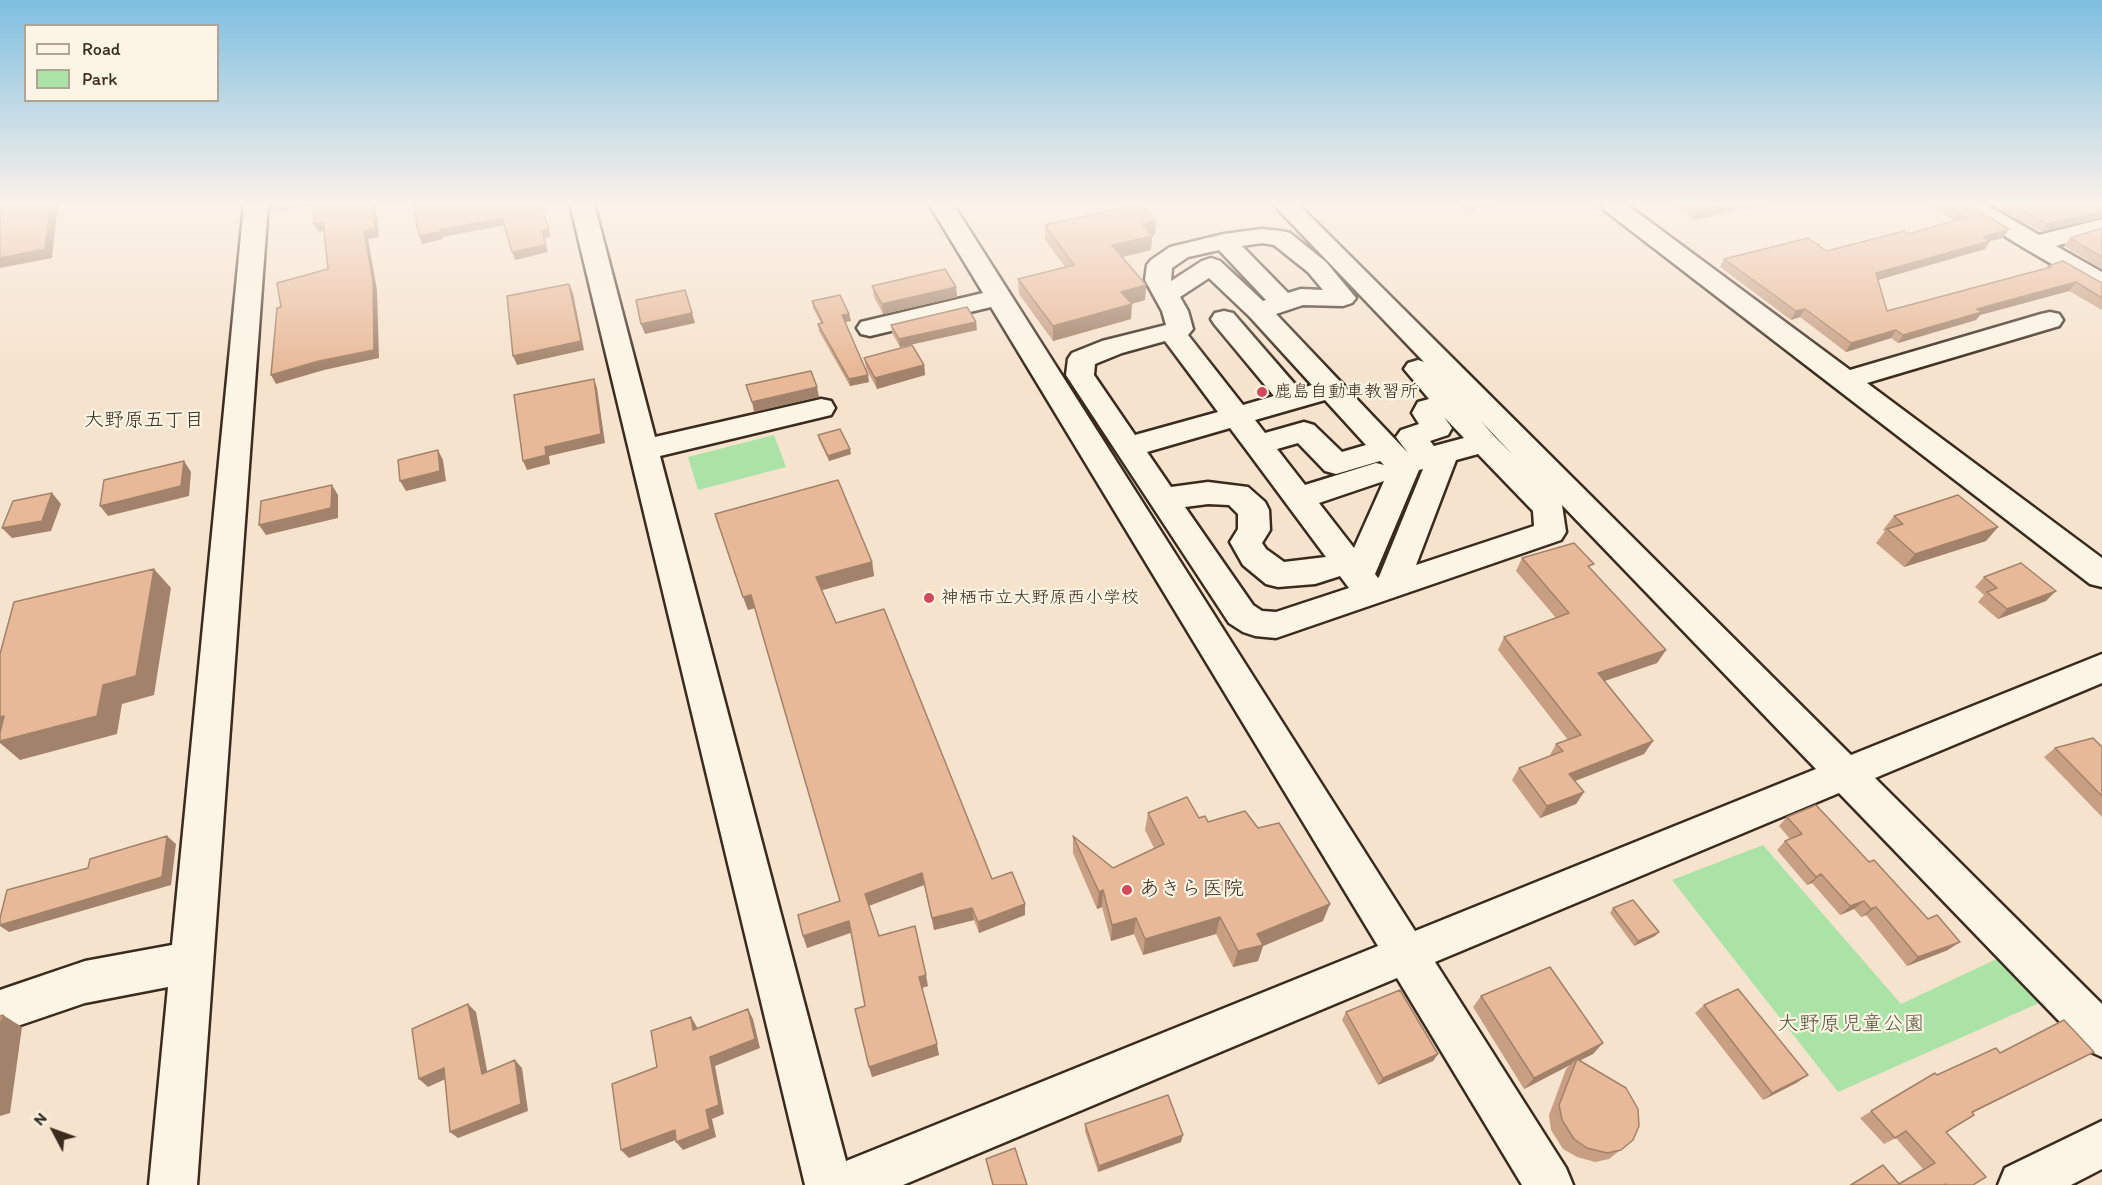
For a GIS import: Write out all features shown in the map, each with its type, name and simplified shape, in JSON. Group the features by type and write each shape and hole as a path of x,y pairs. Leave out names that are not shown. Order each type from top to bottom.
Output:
{"street":[{"path":"173,1185 251,259"},
{"path":"596,259 829,1185"},
{"path":"975,259 1549,1185"},
{"path":"1167,259 1160,264 1158,280 1175,311 1176,331 1258,445 1367,579"},
{"path":"1237,259 1330,389 1413,458"},
{"path":"1307,259 1317,267 1343,298"},
{"path":"1340,259 2102,1035"},
{"path":"1684,259 2102,575"},
{"path":"2061,259 2102,284"},
{"path":"1166,295 1211,266 1271,307"},
{"path":"870,328 999,297"},
{"path":"1301,297 1343,298 1355,298 1484,443 1548,508 1550,531 1367,579 1276,625 1255,623 1241,614 1080,375 1082,359 1112,347 1271,307 1301,297"},
{"path":"1224,319 1293,400"},
{"path":"1845,381 2050,320"},
{"path":"1128,447 1330,389"},
{"path":"1367,579 1413,458 1411,437 1438,428 1426,413 1428,409 1448,402"},
{"path":"644,450 820,408"},
{"path":"1258,445 1304,432 1336,464 1413,458"},
{"path":"1299,498 1413,458 1484,443"},
{"path":"1163,499 1208,493 1237,495 1254,510 1254,530 1246,542 1254,557 1278,575 1315,572 1367,579"},
{"path":"846,1185 2102,668"},
{"path":"0,1011 85,982 192,962"},
{"path":"2022,1185 2102,1144"}],"green space":[{"path":"774,435 786,467 698,490 688,457"},
{"name":"大野原児童公園","path":"1763,845 1901,1004 2003,956 2046,1000 1838,1092 1672,880"}],"building":[{"path":"327,259 369,259 373,281 374,350 319,361 271,375 277,308 281,307 277,283 328,269"},
{"path":"1070,259 1124,259 1146,285 1121,292 1132,304 1053,326 1018,279 1074,265"},
{"path":"1724,259 1925,259 1876,273 1887,311 2051,267 2048,266 2063,261 2102,283 2102,298 2076,282 1977,309 1982,312 1903,335 1896,330 1851,343 1805,309 1796,311"},
{"path":"945,269 956,287 882,304 872,286"},
{"path":"569,284 581,341 513,356 507,296"},
{"path":"685,290 692,313 641,324 636,300"},
{"path":"840,295 849,314 842,315 868,375 849,379 818,324 823,323 812,301"},
{"path":"967,307 976,322 899,339 891,325"},
{"path":"912,345 924,365 875,378 864,358"},
{"path":"811,371 817,387 752,402 746,385"},
{"path":"594,379 601,434 545,447 546,455 523,461 514,395"},
{"path":"840,429 850,449 828,456 818,435"},
{"path":"438,450 440,471 400,481 398,460"},
{"path":"184,461 181,486 100,506 104,480"},
{"path":"838,480 872,562 816,577 836,623 884,609 992,879 1012,872 1025,904 978,922 972,908 932,918 922,873 865,894 879,936 915,926 926,975 919,977 937,1044 869,1067 855,1009 865,1006 849,921 803,936 798,915 840,901 751,595 743,597 715,514"},
{"path":"332,485 331,508 259,525 261,501"},
{"path":"52,493 42,521 2,528 13,501"},
{"path":"1958,495 1998,527 1915,554 1887,529 1903,524 1894,516"},
{"path":"1574,543 1594,564 1588,566 1666,650 1598,673 1653,741 1569,774 1584,792 1547,806 1519,768 1563,751 1556,744 1581,735 1504,637 1569,613 1522,558"},
{"path":"2021,563 2056,591 2007,609 1987,592 1997,588 1984,577"},
{"path":"154,569 136,676 103,685 97,716 0,741 4,716 0,717 0,654 14,602"},
{"path":"2093,738 2102,747 2102,796 2055,748"},
{"name":"あきら医院","path":"1187,797 1199,818 1205,816 1208,822 1245,811 1258,828 1279,823 1330,904 1257,934 1263,945 1238,951 1220,917 1145,939 1136,918 1112,925 1103,890 1099,892 1073,836 1113,868 1164,844 1148,813"},
{"path":"1816,805 1869,862 1874,860 1928,919 1937,915 1960,942 1918,957 1876,907 1871,909 1864,901 1850,906 1821,874 1816,877 1785,841 1802,834 1787,817"},
{"path":"167,836 162,877 0,925 7,890 88,868 90,859"},
{"path":"1633,900 1659,932 1638,941 1613,908"},
{"path":"1550,967 1603,1043 1534,1078 1481,996"},
{"path":"1738,989 1808,1075 1772,1093 1704,1005"},
{"path":"1400,990 1438,1054 1383,1078 1346,1012"},
{"path":"468,1004 482,1074 515,1060 521,1104 450,1132 444,1068 419,1079 412,1029"},
{"path":"748,1009 755,1039 710,1057 719,1105 706,1110 710,1129 676,1142 675,1130 621,1150 612,1084 657,1067 651,1031 691,1017 693,1030"},
{"path":"2064,1020 2094,1052 1972,1112 1974,1115 1946,1132 1986,1177 1973,1185 1851,1185 1883,1165 1899,1184 1935,1163 1906,1131 1895,1138 1871,1111 1935,1073 1937,1075 1996,1048 2000,1053"},
{"path":"1577,1059 1626,1088 1638,1109 1639,1126 1633,1140 1621,1150 1607,1153 1587,1148 1574,1139 1562,1120 1559,1105"},
{"path":"1168,1095 1183,1135 1099,1166 1085,1124"},
{"path":"1015,1148 1027,1185 993,1185 986,1159"}],"place":[{"name":"鹿島自動車教習所","path":"1262,392"},
{"name":"神栖市立大野原西小学校","path":"929,598"},
{"name":"あきら医院","path":"1127,890"}],"district":[{"name":"大野原五丁目","path":"144,421"}]}
